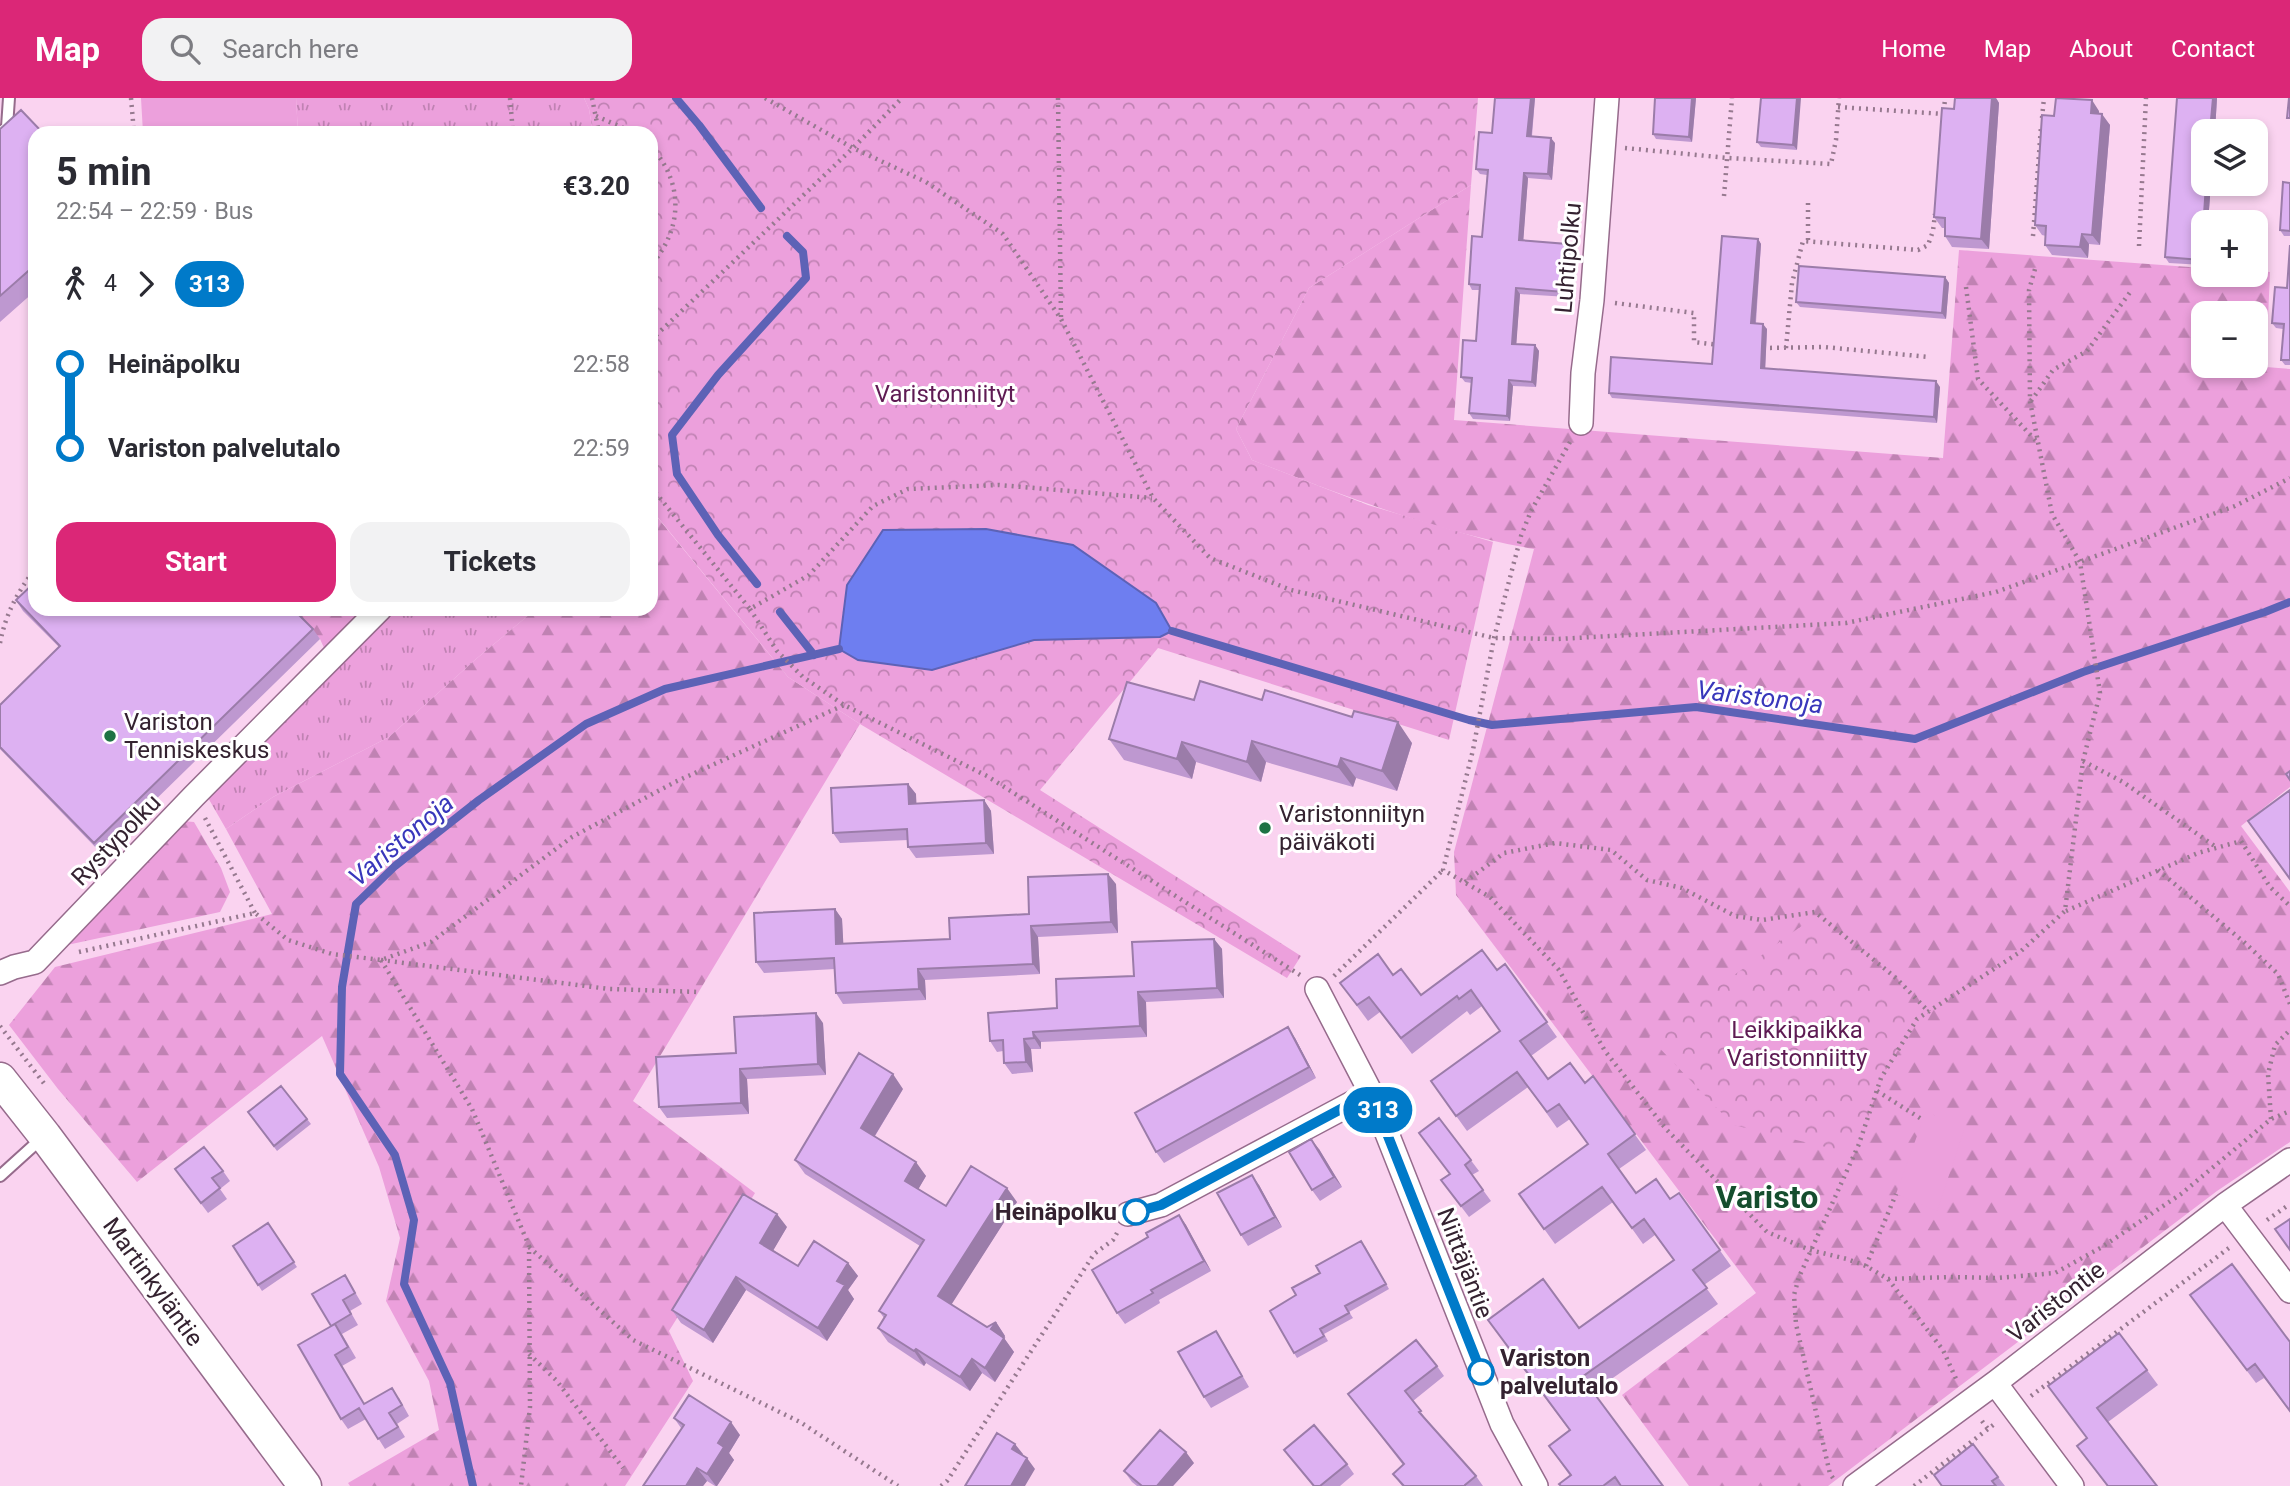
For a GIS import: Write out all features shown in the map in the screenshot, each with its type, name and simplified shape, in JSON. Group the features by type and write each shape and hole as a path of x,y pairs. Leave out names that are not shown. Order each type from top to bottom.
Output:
{"main road":[{"name":"Martinkyläntie","path":"0,1079 305,1486"}],"street":[{"name":"Luhtipolku","path":"1581,423 1607,98"},
{"name":"Rystypolku","path":"0,973 35,962 194,796 373,616"},
{"name":"Niittäjäntie","path":"1317,989 1371,1093 1502,1424 1536,1486"},
{"path":"1128,1214 1161,1205 1371,1093"},
{"name":"Varistontie","path":"1845,1483 1995,1383 2225,1205 2290,1160"},
{"path":"2225,1205 2290,1291"},
{"path":"1995,1383 2072,1486"}],"lane":[{"path":"0,133 8,127 9,98"},
{"path":"0,1176 45,1136"}],"path":[{"path":"131,98 133,126"},
{"path":"510,98 512,126"},
{"path":"593,98 598,126"},
{"path":"765,98 853,148 926,182 1003,234 1061,319 1153,498 1210,558 1291,590 1494,638 1558,639 1846,623 1996,592 2235,506 2290,478"},
{"path":"658,333 902,98"},
{"path":"1058,98 1061,319"},
{"path":"1724,196 1732,98"},
{"path":"1604,146 1728,158 1831,164 1839,98"},
{"path":"1942,127 1945,98"},
{"path":"2033,236 2044,98"},
{"path":"2139,246 2146,98"},
{"path":"1838,107 1944,114"},
{"path":"596,116 619,126"},
{"path":"658,155 664,161 676,195 674,230 658,257"},
{"path":"1808,203 1808,241"},
{"path":"1786,348 1792,283 1803,241 1918,250 1928,245 1933,231 1936,205"},
{"path":"2035,269 2029,290 2030,401 2052,514 2080,562 2100,693 2083,761 2065,911"},
{"path":"1966,288 1978,379 2039,443"},
{"path":"2030,401 2053,370 2087,351 2131,291"},
{"path":"1592,300 1694,313 1694,342 1730,346"},
{"path":"1753,348 1824,347 1930,357"},
{"path":"658,496 750,609 777,651 803,677 844,705 987,776 1293,968 1317,989 1336,975 1443,870 1473,751 1494,638 1526,523 1581,423"},
{"path":"750,609 809,575 873,506 908,489 999,485 1153,498"},
{"path":"0,643 5,619 28,579"},
{"path":"381,960 431,942 572,837 676,782 844,705"},
{"path":"2083,761 2123,782 2217,848"},
{"path":"194,796 255,913 288,940 332,954 362,958 609,989 699,992"},
{"path":"1845,1483 1829,1475 1796,1324 1794,1295 1810,1250 1859,1143 1881,1078 1917,1020 2020,952 2065,911 2198,853 2241,841 2270,887 2290,906"},
{"path":"1465,882 1504,853 1555,843 1611,850 1647,880 1682,888 1735,916 1762,920 1815,912 1896,978 1929,1012"},
{"path":"1443,870 1490,897 1559,970 1605,1051 1666,1129 1767,1232 1810,1250 1866,1266 1888,1279 1943,1350 1968,1402 1988,1429"},
{"path":"2158,870 2278,974 2290,1004"},
{"path":"35,962 255,913"},
{"path":"381,960 472,1109 529,1246 530,1407 521,1486"},
{"path":"2271,1119 2268,1074 2275,1045 2290,1030"},
{"path":"1877,1091 1923,1120"},
{"path":"1888,1279 1997,1278 2055,1273 2102,1247 2181,1194 2271,1119 2290,1111"},
{"path":"1866,1266 1896,1194"},
{"path":"1914,1486 2290,1204"},
{"path":"941,1486 947,1481 1094,1254 1113,1240 1128,1214"},
{"path":"529,1246 633,1340 800,1422 898,1486"},
{"path":"529,1354 556,1380 623,1468"}],"green space":[{"path":"141,98 296,98 298,126 143,126"},
{"path":"296,98 584,98 592,126 298,126"},
{"name":"Varistonniityt","path":"584,98 1478,98 1471,185 1309,288 1236,429 1252,460 1368,505 1493,542 1449,740 1158,648 1040,790 1301,956 1287,978 860,724 788,677 658,518 658,126 592,126"},
{"path":"1471,185 1454,420 1943,458 1959,250 2191,267 2191,287 2268,287 2270,272 2268,320 2268,301 2191,301 2191,378 2268,378 2268,367 2290,369 2290,787 2241,826 2290,892 2290,1142 2217,1191 1828,1486 1689,1486 1622,1395 1756,1293 1456,895 1454,852 1534,549 1426,523 1252,460 1236,429 1309,288"},
{"path":"658,518 788,677 860,724 633,1101 755,1193 669,1331 693,1381 625,1486 350,1486 348,1483 439,1430 429,1381 386,1301 400,1238 379,1167 322,1036 137,1182 58,1089 9,1025 55,967 272,914 226,829 273,797 389,737 528,616 658,616"},
{"path":"298,616 359,616 325,650 320,639"},
{"path":"385,616 528,616 389,737 273,797 226,829 207,796"},
{"path":"182,821 194,822 221,868 230,892 220,912 67,945 75,932"},
{"name":"Leikkipaikka Varistonniitty","path":"1807,922 1917,1019 1881,1078 1859,1144 1843,1151 1733,1125 1649,1037"},
{"path":"1926,1111 1964,1130 1937,1211 1896,1194"}],"water":[{"path":"986,529 1073,545 1156,603 1172,631 1160,637 1034,640 932,670 858,660 839,649 847,585 883,530"}],"building":[{"path":"1495,98 1531,98 1527,136 1551,138 1548,174 1524,173 1519,240 1567,244 1564,292 1516,288 1512,344 1535,345 1532,382 1509,380 1507,416 1469,413 1472,378 1461,377 1463,340 1476,341 1480,285 1469,284 1472,236 1482,237 1488,170 1476,169 1479,132 1492,133"},
{"path":"1655,98 1692,98 1689,137 1653,134"},
{"path":"1761,98 1797,98 1793,145 1757,142"},
{"path":"1955,98 1992,98 1981,239 1945,236 1945,218 1934,217 1942,108 1954,109"},
{"path":"2056,98 2092,100 2091,113 2102,114 2092,235 2082,234 2080,247 2045,245 2046,226 2035,225 2042,115 2054,116"},
{"path":"2177,98 2213,98 2211,119 2191,119 2191,196 2205,196 2204,210 2191,210 2191,259 2165,257"},
{"path":"2289,98 2290,118 2287,118"},
{"path":"21,110 36,126 28,126 28,271 0,296 0,129"},
{"path":"2283,182 2290,183 2290,231 2280,230"},
{"path":"1722,236 1758,239 1751,323 1763,324 1761,368 1936,381 1934,417 1609,393 1611,357 1712,364"},
{"path":"2290,245 2290,360 2281,360 2284,324 2272,323 2275,287 2287,288"},
{"path":"1799,266 1945,277 1942,313 1796,302"},
{"name":"Variston Tenniskeskus","path":"28,589 28,613 16,600"},
{"name":"Variston Tenniskeskus","path":"31,616 300,616 313,629 94,843 0,747 0,705 60,646"},
{"name":"Varistonniityn päiväkoti","path":"1200,681 1262,700 1265,690 1352,717 1354,711 1398,722 1382,771 1341,758 1338,767 1252,741 1247,762 1182,742 1177,759 1109,739 1127,682 1194,700"},
{"path":"908,784 909,804 984,800 986,843 908,847 907,829 833,833 831,788"},
{"path":"2290,790 2290,879 2248,821"},
{"path":"1108,874 1111,922 1031,926 1033,964 918,969 919,989 836,993 834,958 756,962 754,913 835,909 836,944 950,939 949,918 1029,914 1028,877"},
{"path":"1214,939 1217,988 1138,992 1140,1026 1033,1032 1034,1038 1024,1039 1026,1062 1004,1063 1003,1040 990,1041 988,1013 1057,1008 1056,979 1134,976 1132,942"},
{"path":"1482,950 1497,970 1505,964 1547,1022 1520,1041 1548,1079 1570,1063 1585,1083 1593,1076 1635,1134 1608,1154 1636,1193 1656,1179 1670,1199 1679,1193 1720,1250 1693,1270 1707,1288 1582,1377 1663,1486 1621,1486 1615,1477 1603,1486 1561,1486 1559,1484 1571,1475 1549,1446 1570,1430 1488,1320 1543,1279 1579,1328 1674,1260 1644,1219 1632,1228 1602,1187 1544,1229 1519,1194 1588,1144 1559,1104 1547,1112 1517,1072 1456,1116 1431,1081 1500,1031 1471,990 1459,999 1457,996 1401,1038 1369,997 1357,1005 1340,983 1378,954 1393,975 1401,969 1421,995"},
{"path":"816,1013 818,1064 740,1069 741,1103 659,1107 656,1057 736,1053 734,1017"},
{"path":"1288,1027 1309,1067 1156,1152 1135,1113"},
{"path":"859,1053 893,1074 861,1128 916,1162 905,1181 946,1206 971,1166 1007,1188 938,1296 987,1327 996,1322 991,1329 1004,1338 985,1368 972,1359 960,1377 878,1328 886,1315 879,1311 924,1240 795,1160"},
{"path":"281,1086 307,1119 274,1146 248,1112"},
{"path":"1439,1118 1471,1160 1465,1165 1483,1190 1461,1206 1441,1180 1450,1174 1419,1133"},
{"path":"1311,1139 1334,1177 1312,1190 1289,1152"},
{"path":"204,1147 223,1171 212,1178 220,1188 201,1203 175,1169"},
{"path":"1252,1175 1275,1217 1241,1235 1217,1193"},
{"path":"743,1194 777,1214 760,1243 798,1266 814,1241 848,1263 837,1281 845,1285 818,1328 736,1277 704,1330 672,1310"},
{"path":"1179,1215 1204,1261 1151,1290 1153,1293 1117,1313 1092,1270 1148,1237 1146,1233"},
{"path":"2290,1219 2290,1250 2275,1229"},
{"path":"268,1223 294,1262 258,1285 233,1246"},
{"path":"1361,1241 1386,1284 1345,1306 1349,1313 1320,1329 1324,1336 1294,1353 1270,1311 1296,1295 1292,1288 1320,1273 1316,1266"},
{"path":"2232,1264 2290,1342 2290,1411 2255,1364 2247,1370 2190,1295"},
{"path":"345,1275 355,1293 343,1300 351,1314 331,1326 312,1294"},
{"path":"335,1324 348,1347 335,1355 364,1404 392,1388 402,1405 389,1413 398,1427 378,1439 359,1408 341,1419 298,1345"},
{"path":"1216,1331 1242,1376 1204,1397 1178,1352"},
{"path":"2119,1333 2147,1370 2097,1408 2157,1486 2108,1486 2077,1446 2087,1438 2048,1386"},
{"path":"1416,1340 1437,1366 1405,1391 1421,1411 1419,1412 1476,1476 1465,1486 1404,1486 1393,1474 1404,1464 1348,1394"},
{"path":"689,1395 731,1422 718,1443 724,1447 707,1474 697,1468 686,1486 643,1486 684,1425 674,1418"},
{"path":"1314,1425 1347,1464 1320,1486 1314,1486 1284,1450"},
{"path":"1160,1430 1186,1452 1157,1486 1142,1486 1124,1471"},
{"path":"997,1433 1015,1444 1012,1449 1027,1458 1011,1486 965,1486"},
{"path":"1973,1444 1998,1477 1992,1481 1996,1486 1942,1486 1934,1475"}],"waterway":[{"path":"676,98 761,208"},
{"path":"757,584 718,535 677,474 672,435 718,375 806,278 803,252 787,236"},
{"name":"Varistonoja","path":"1172,631 1492,725 1696,707 1915,739 2083,672 2290,602"},
{"path":"780,612 814,655"},
{"name":"Varistonoja","path":"473,1486 450,1383 404,1284 414,1220 395,1155 340,1074 342,987 356,904 395,866 479,800 586,724 665,689 839,649"}],"bus line":[{"name":"313","path":"1136,1212 1161,1205 1371,1093 1481,1372"}],"place":[{"name":"Variston Tenniskeskus","path":"110,736"},
{"name":"Varistonniityn päiväkoti","path":"1265,828"},
{"name":"Heinäpolku","path":"1136,1212"},
{"name":"Variston palvelutalo","path":"1481,1372"}],"district":[{"name":"Varisto","path":"1767,1197"}]}
